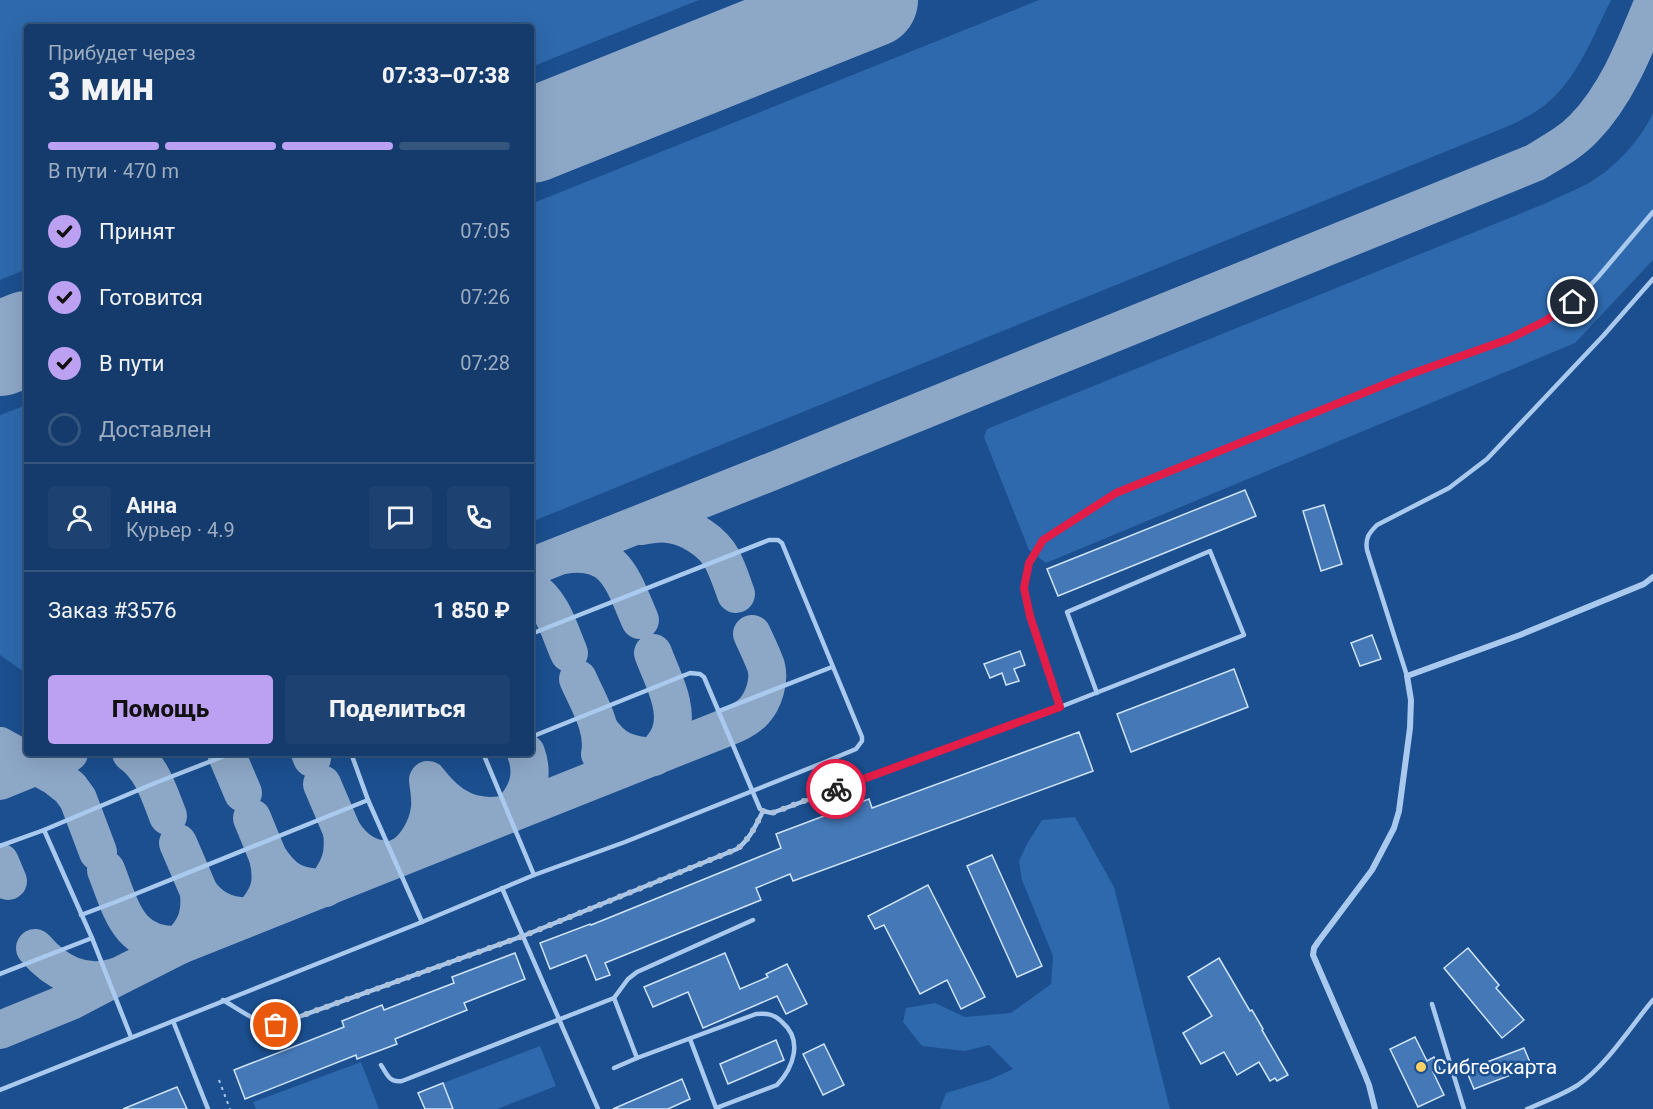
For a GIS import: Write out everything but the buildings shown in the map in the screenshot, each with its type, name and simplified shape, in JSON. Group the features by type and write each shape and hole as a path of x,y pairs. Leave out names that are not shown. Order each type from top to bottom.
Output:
{"street":[{"path":"1375,1109 1363,1070 1313,955 1318,942 1372,870 1394,828 1399,810 1410,728 1411,700 1407,676 1531,631 1653,579"}],"lane":[{"path":"1060,707 1030,616 1024,588 1029,563 1043,540 1116,493 1408,375 1530,330 1562,310 1583,293 1653,212"},
{"path":"1407,676 1367,550 1366,540 1370,532 1377,525 1449,488 1487,459 1603,336 1653,279"},
{"path":"0,1090 534,875 625,842 856,749 860,745 862,737 782,543 778,540 774,539 722,558 534,633"},
{"path":"534,736 690,673 700,674 704,677 760,809 772,813 1060,707 1097,693 1244,635 1210,551 1067,612 1097,693"},
{"path":"719,711 832,667"},
{"path":"0,846 224,756"},
{"path":"352,756 368,800 422,921"},
{"path":"485,756 534,875"},
{"path":"81,915 368,800"},
{"path":"224,1000 256,1020 276,1025 523,936 737,849 751,834 763,811"},
{"path":"44,830 92,938 131,1037"},
{"path":"502,888 598,1109"},
{"path":"381,1065 390,1080 402,1081 614,998 628,979 637,972 753,920"},
{"path":"0,974 92,938"},
{"path":"614,998 638,1058"},
{"path":"1527,1109 1564,1093 1580,1084 1594,1072 1653,1000"},
{"path":"1432,1004 1464,1109"},
{"path":"614,1068 638,1058 756,1014 767,1013 777,1018 789,1028 795,1041 791,1064 777,1085 716,1109 690,1039"},
{"path":"173,1021 208,1109"}],"path":[{"path":"219,1080 230,1109"}],"shaded area":[{"path":"0,0 699,0 534,66 534,24 24,24 24,270 0,280"},
{"path":"1039,0 1611,0 1578,66 1561,90 1542,108 1511,125 534,521 534,203"},
{"path":"1653,113 1653,260 1575,343 1046,563 1029,550 984,437 987,429 1582,187 1597,178 1625,153 1641,134"},
{"path":"24,406 24,672 0,655 0,415"},
{"path":"1075,817 1114,887 1170,1109 940,1109 946,1093 989,1080 1013,1069 989,1045 965,1051 922,1046 903,1022 906,1008 935,1003 965,1017 1011,1013 1051,984 1053,956 1022,880 1019,861 1042,820"},
{"path":"540,1046 556,1086 497,1109 453,1109 443,1083"},
{"path":"361,1062 379,1109 256,1109 253,1102"}],"taxiway":[{"path":"534,566 1534,163 1573,138 1596,115 1616,85 1653,3"},
{"path":"641,526 658,523 677,525 700,536 722,559 736,594"},
{"path":"563,555 581,554 595,556 606,561 622,580 640,620"},
{"path":"534,591 550,610 569,653"},
{"path":"0,1030 71,1001 180,945 741,721 758,706 767,683 766,666 752,634"},
{"path":"599,729 616,747 637,755 654,757 665,743 673,724 673,714 669,693 653,653"},
{"path":"578,679 598,725 600,754"},
{"path":"0,746 56,777 70,788 78,799 98,852"},
{"path":"0,781 62,756"},
{"path":"134,756 150,773 168,816"},
{"path":"227,756 243,793"},
{"path":"106,870 123,912 138,933 149,940 180,945 196,921 199,892 204,899 222,912 236,916 252,916 263,902 269,889 271,874 268,857 292,882 306,887 325,888 340,861 343,848 342,831 355,847 372,857 389,860 402,856 419,838 429,815 428,780 445,799 463,810 484,816 509,814 520,801 527,786 530,770 527,756"},
{"path":"322,784 342,831"},
{"path":"252,818 268,857"},
{"path":"178,843 199,892"},
{"path":"0,862 8,881"},
{"path":"35,948 52,964 81,979 103,980 115,977"}],"runway":[{"path":"534,135 871,0"},
{"path":"0,349 24,339"}],"way so far":[{"path":"276,1025 523,936 737,849 751,834 763,811 772,813 836,789"}],"place":[{"name":"Сибгеокарта","path":"1421,1067"}],"route":[{"path":"836,789 1060,707 1030,616 1024,588 1029,563 1043,540 1116,493 1408,375 1509,339 1530,330 1573,302"}]}
